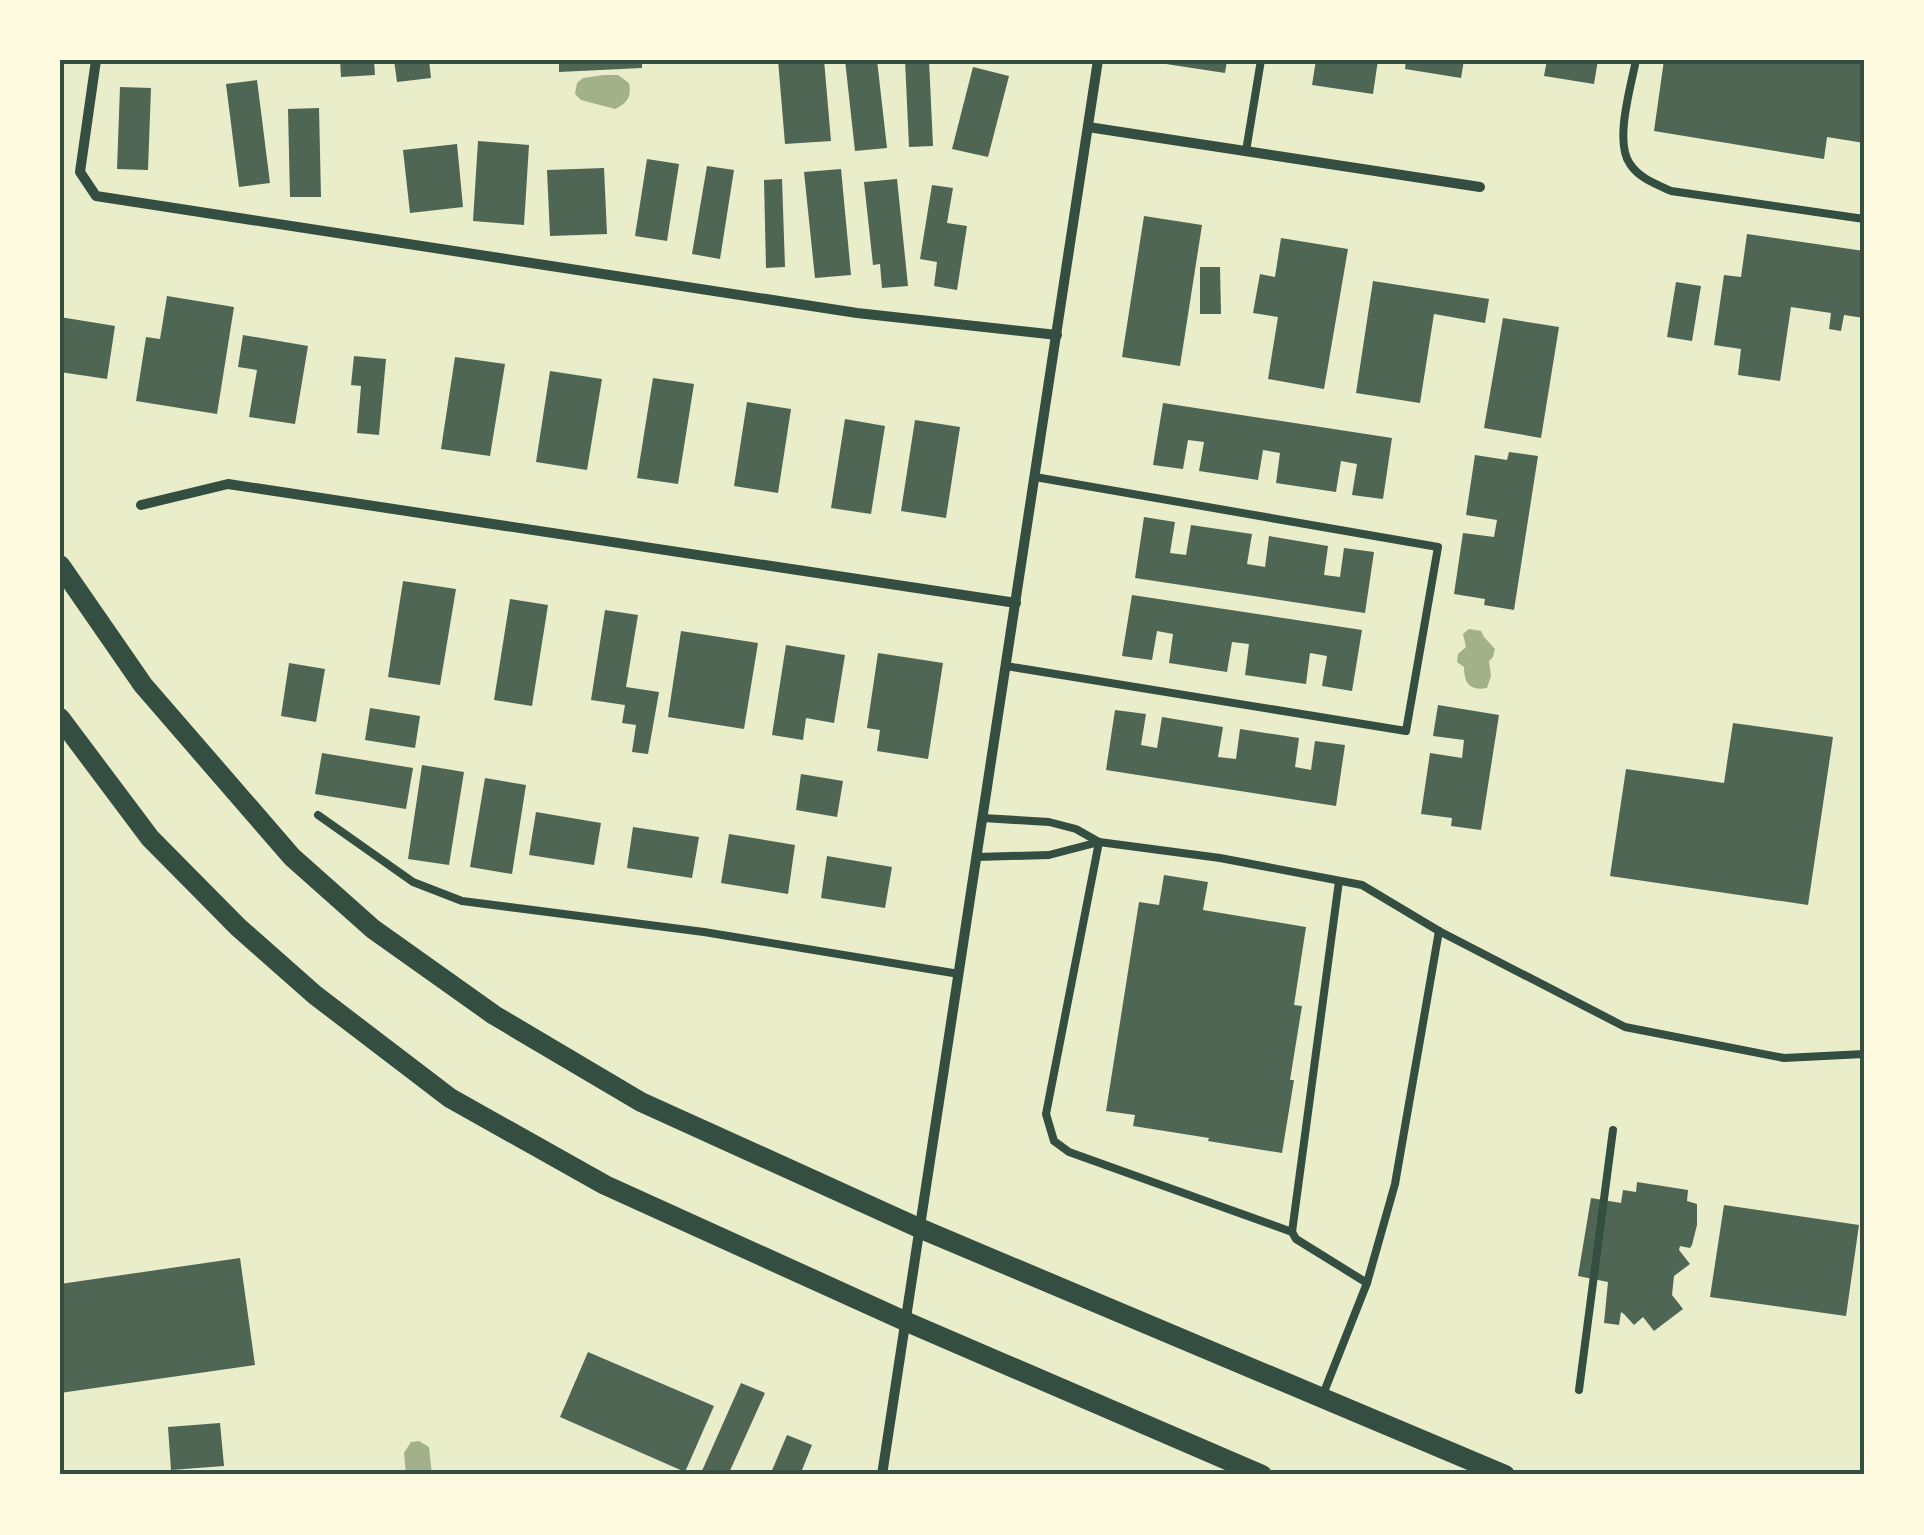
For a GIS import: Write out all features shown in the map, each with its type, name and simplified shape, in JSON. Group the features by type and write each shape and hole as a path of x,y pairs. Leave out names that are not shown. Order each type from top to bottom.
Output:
{"main road":[{"path":"60,564 143,685 292,858 374,929 494,1015 641,1102 919,1228 1505,1475"},
{"path":"60,718 150,838 238,927 314,995 450,1098 605,1185 906,1322 1262,1475"}],"street":[{"path":"96,60 80,172 96,196 857,313 1056,336"},
{"path":"882,1475 1098,60"},
{"path":"1088,127 1480,187"},
{"path":"141,505 228,484 1016,603"}],"lane":[{"path":"1246,151 1261,60"},
{"path":"1636,60 1622,138 1628,162 1648,180 1671,190 1864,219"},
{"path":"1006,666 1406,732 1438,546 1035,477"},
{"path":"318,814 413,882 462,901 704,932 959,974"},
{"path":"983,818 1050,822 1076,829 1100,842 1220,858 1362,886 1439,932 1625,1027 1784,1058 1864,1054"},
{"path":"977,857 1050,856 1100,842"},
{"path":"1100,842 1046,1114 1054,1141 1068,1152 1292,1232"},
{"path":"1340,881 1292,1232 1296,1239 1367,1283"},
{"path":"1322,1398 1367,1283 1395,1184 1439,932"},
{"path":"1579,1390 1613,1130"}],"shaded area":[{"path":"618,75 629,83 628,99 615,109 581,100 575,94 577,83 583,78"},
{"path":"1469,629 1481,631 1495,649 1489,661 1491,676 1487,688 1469,685 1464,667 1457,662 1458,654 1466,647 1463,634"},
{"path":"419,1441 429,1447 432,1475 406,1475 404,1453 411,1442"}],"building":[{"path":"340,60 374,60 375,75 341,77"},
{"path":"394,60 429,60 431,78 397,82"},
{"path":"559,60 642,60 642,68 559,72"},
{"path":"778,60 824,60 831,141 785,144"},
{"path":"845,60 877,60 887,148 855,151"},
{"path":"905,60 929,60 933,146 909,147"},
{"path":"1166,60 1227,60 1225,73 1166,64"},
{"path":"1316,60 1378,60 1373,94 1312,85"},
{"path":"1406,60 1464,60 1461,78 1405,69"},
{"path":"1547,60 1598,60 1594,84 1544,76"},
{"path":"1664,60 1864,60 1864,143 1827,137 1824,159 1654,131"},
{"path":"973,67 1009,76 988,157 952,149"},
{"path":"257,80 270,183 239,187 226,84"},
{"path":"120,87 151,88 148,170 117,169"},
{"path":"319,108 321,197 290,197 288,109"},
{"path":"478,141 529,145 524,225 473,221"},
{"path":"457,144 463,207 410,213 403,150"},
{"path":"647,159 679,164 667,241 635,236"},
{"path":"707,166 734,170 720,259 692,254"},
{"path":"604,168 607,234 550,236 547,170"},
{"path":"841,169 851,275 815,278 804,172"},
{"path":"782,179 785,267 766,268 764,180"},
{"path":"897,179 908,286 882,288 880,264 873,265 864,182"},
{"path":"932,185 953,188 947,223 967,226 957,290 934,286 937,262 920,259"},
{"path":"1144,216 1202,225 1180,366 1122,357"},
{"path":"1747,234 1864,251 1864,318 1844,315 1841,331 1829,329 1831,313 1791,307 1780,381 1738,375 1741,349 1714,345 1724,275 1741,277"},
{"path":"1281,238 1348,249 1324,389 1268,379 1278,317 1253,313 1260,274 1275,277"},
{"path":"1200,267 1220,267 1221,314 1200,314"},
{"path":"1373,281 1489,299 1485,323 1434,314 1420,403 1356,393"},
{"path":"1676,282 1701,286 1692,341 1667,337"},
{"path":"167,296 234,307 217,414 136,401 146,337 160,339"},
{"path":"60,317 115,326 107,379 60,372"},
{"path":"1503,318 1559,327 1541,438 1484,428"},
{"path":"243,335 308,346 295,424 249,417 257,370 238,367"},
{"path":"354,356 386,359 379,435 357,433 361,386 351,385"},
{"path":"455,357 505,364 490,456 441,449"},
{"path":"550,371 602,379 587,470 536,462"},
{"path":"653,378 694,384 678,484 637,478"},
{"path":"747,402 791,409 778,493 734,486"},
{"path":"1163,403 1392,438 1383,499 1352,495 1357,464 1341,461 1336,492 1276,483 1280,453 1263,450 1258,480 1199,471 1204,442 1188,440 1183,469 1153,465"},
{"path":"845,419 885,426 871,514 831,508"},
{"path":"915,420 960,427 946,518 901,511"},
{"path":"1509,452 1538,456 1514,610 1484,605 1485,599 1454,594 1463,533 1494,537 1497,520 1466,515 1475,455 1507,460"},
{"path":"1144,517 1175,522 1170,553 1186,555 1191,525 1252,534 1247,564 1265,567 1269,536 1328,546 1324,575 1340,577 1344,548 1374,552 1365,613 1135,578"},
{"path":"403,581 456,589 440,685 388,677"},
{"path":"1132,595 1362,630 1352,691 1322,686 1327,656 1310,653 1306,684 1245,675 1249,644 1232,642 1227,672 1169,663 1173,634 1157,631 1152,660 1122,656"},
{"path":"510,599 548,605 532,706 494,700"},
{"path":"605,610 638,615 626,687 659,692 648,754 632,752 636,725 622,723 625,705 591,700"},
{"path":"681,631 758,643 744,729 668,717"},
{"path":"786,645 845,655 834,723 806,718 803,740 772,735"},
{"path":"878,653 943,663 928,759 877,751 880,730 867,728"},
{"path":"289,663 325,669 316,722 281,716"},
{"path":"1438,705 1499,715 1481,830 1451,826 1452,818 1421,814 1430,753 1462,758 1464,740 1433,736"},
{"path":"370,708 420,716 415,748 365,740"},
{"path":"1115,710 1146,714 1141,745 1157,748 1162,717 1223,727 1218,757 1236,759 1240,729 1299,738 1295,767 1311,770 1315,741 1345,745 1336,806 1106,770"},
{"path":"1733,723 1833,737 1808,905 1610,876 1626,769 1724,783"},
{"path":"322,753 413,768 406,809 315,794"},
{"path":"422,765 464,772 449,865 408,859"},
{"path":"801,774 843,781 837,817 796,810"},
{"path":"485,778 526,785 512,874 470,867"},
{"path":"536,812 601,823 594,865 529,855"},
{"path":"633,827 699,837 692,878 627,868"},
{"path":"729,834 795,845 788,894 721,883"},
{"path":"827,856 892,867 885,908 821,898"},
{"path":"1164,875 1208,882 1203,910 1306,927 1294,1005 1302,1006 1282,1153 1133,1126 1135,1115 1106,1111 1139,902 1159,905"},
{"path":"1637,1182 1688,1190 1687,1201 1697,1204 1692,1245 1680,1246 1679,1250 1690,1264 1674,1276 1672,1295 1683,1309 1654,1331 1643,1317 1634,1325 1621,1312 1619,1325 1604,1323 1608,1282 1578,1276 1591,1198 1621,1203 1623,1190 1636,1192"},
{"path":"1724,1205 1859,1225 1846,1316 1710,1297"},
{"path":"240,1258 255,1365 60,1393 60,1284"},
{"path":"588,1352 714,1406 685,1472 560,1417"},
{"path":"741,1383 765,1393 728,1475 705,1475 701,1473"},
{"path":"220,1423 224,1466 171,1470 168,1427"},
{"path":"787,1435 812,1445 800,1475 770,1475"}]}
